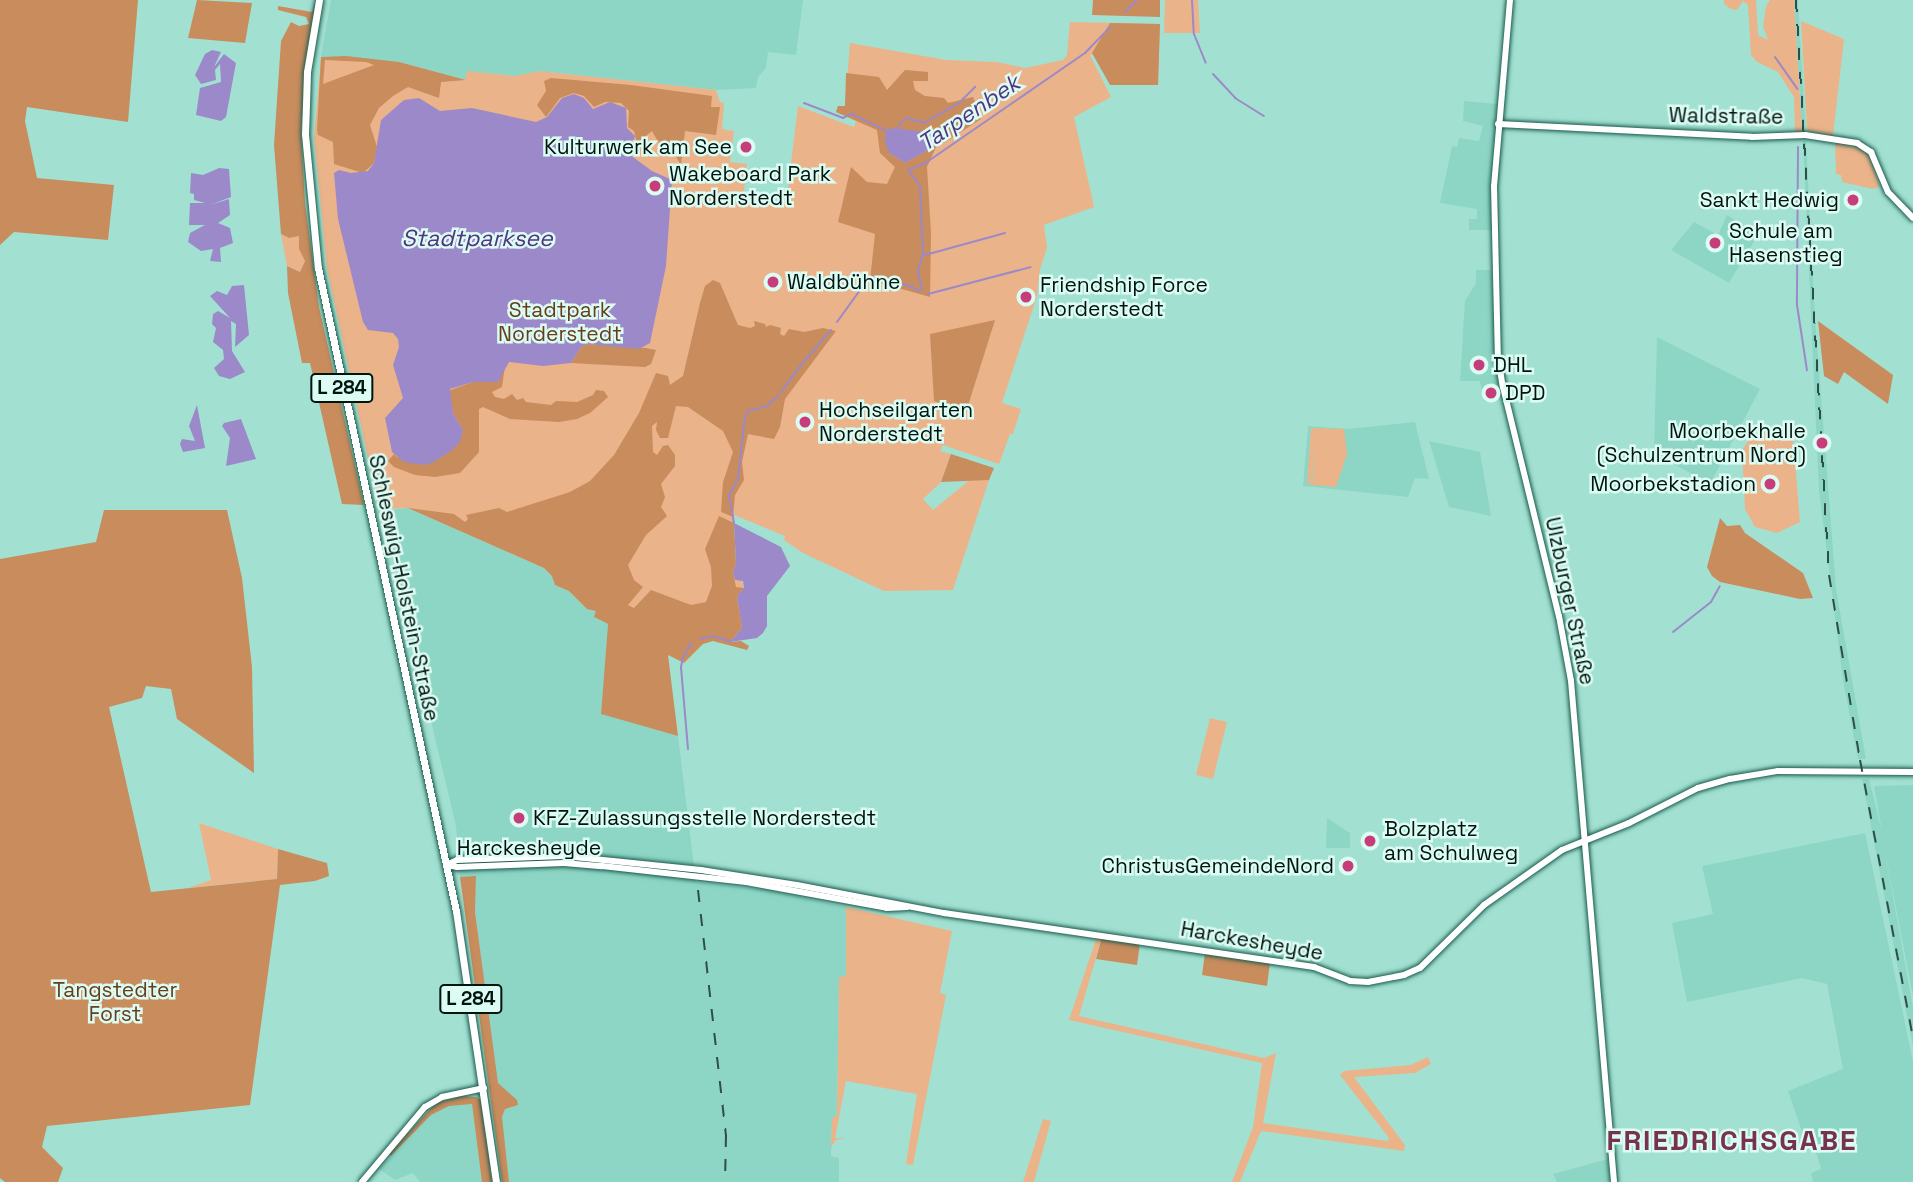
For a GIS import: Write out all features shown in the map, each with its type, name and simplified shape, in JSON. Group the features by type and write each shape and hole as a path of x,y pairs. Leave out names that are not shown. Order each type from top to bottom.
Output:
{"main road":[{"name":"Schleswig-Holstein-Straße","path":"319,0 307,72 305,134 318,268 462,941 496,1182"},
{"name":"Ulzburger Straße","path":"1510,0 1497,124 1493,224 1500,372 1566,647 1614,1182"},
{"name":"Waldstraße","path":"1497,124 1752,137 1811,136 1857,144 1868,148 1874,156 1888,192 1913,218"},
{"name":"Harckesheyde","path":"446,865 457,867 565,863 746,882 887,908 909,906 1314,967 1350,981 1368,982 1404,975 1420,968 1485,905 1557,853 1718,782 1760,773 1810,769 1913,772"},
{"path":"362,1182 425,1107 439,1098 484,1090"}],"shaded area":[{"path":"331,0 803,0 796,55 768,52 766,68 758,77 756,88 716,90 539,71 516,76 468,71 466,80 399,62 321,57"},
{"path":"1794,0 1798,0 1806,132 1802,132"},
{"path":"1464,101 1497,104 1494,230 1469,230 1469,219 1477,219 1477,209 1440,203 1452,146 1457,147 1459,138 1479,141 1483,126 1463,121"},
{"path":"1803,141 1806,141 1815,318 1836,589 1866,759 1858,759 1843,680 1819,490"},
{"name":"Schule am Hasenstieg","path":"1727,215 1758,235 1729,283 1671,250 1694,222 1718,235"},
{"path":"1476,270 1491,270 1497,360 1504,397 1484,401 1480,381 1460,381 1465,301 1476,283"},
{"path":"1657,337 1760,389 1710,484 1654,453"},
{"path":"1415,422 1429,479 1415,478 1408,497 1303,486 1308,426 1348,429"},
{"path":"1429,441 1480,452 1491,516 1449,507"},
{"path":"408,508 544,568 553,576 555,585 569,591 587,609 596,611 595,618 608,624 601,714 678,736 696,882 766,890 846,907 846,977 839,978 837,1115 832,1120 831,1156 839,1158 839,1182 509,1182 475,911 476,877 460,877 456,826 381,511"},
{"path":"1862,779 1869,779 1882,831 1874,786 1913,785 1913,996 1883,841 1913,1007 1913,1047"},
{"path":"1327,818 1350,833 1350,848 1326,848"},
{"path":"1865,833 1913,1061 1913,1182 1813,1182 1811,1173 1821,1169 1815,1148 1808,1149 1788,1091 1843,1069 1827,984 1802,978 1687,1002 1672,923 1713,914 1702,866"},
{"path":"472,1104 483,1182 420,1182 413,1173 395,1180 379,1169 431,1115 449,1106"},
{"path":"1608,1159 1610,1182 1557,1182 1553,1174"}],"green space":[{"path":"0,0 138,0 128,122 27,107 25,121 37,178 114,185 108,240 14,232 0,245"},
{"path":"197,0 252,3 245,43 188,38"},
{"path":"316,0 304,83 301,130 305,203 319,307 364,505 342,504 310,363 302,363 288,293 287,266 300,272 305,261 299,249 299,236 289,238 281,234 274,145 281,41 291,22 299,26 309,24 306,17 278,10 278,6 312,12"},
{"path":"1093,0 1160,0 1160,17 1092,15"},
{"path":"1165,0 1198,0 1200,33 1164,33"},
{"path":"1724,0 1756,0 1758,35 1768,40 1763,27 1766,6 1770,0 1794,0 1802,132 1795,133 1794,97 1778,72 1757,62 1751,55 1748,5 1743,1 1737,10 1731,9 1724,4"},
{"path":"1801,21 1844,39 1833,136 1807,131"},
{"name":"Stadtpark Norderstedt","path":"1070,22 1160,24 1158,85 1110,85 1105,72 1092,54 1090,55 1111,97 1074,117 1094,207 1044,225 1047,248 1040,269 1037,296 1002,403 1021,409 1013,434 1010,434 999,464 943,445 940,451 951,454 941,482 923,499 933,510 971,479 989,480 953,590 884,591 803,553 784,540 785,536 734,515 735,558 744,588 742,628 594,617 596,611 587,609 569,591 555,585 552,576 544,568 408,508 379,509 327,269 314,138 321,57 399,62 465,80 467,71 516,76 539,71 716,90 720,102 724,103 722,129 734,131 730,162 747,164 743,200 778,205 787,196 798,106 854,127 856,121 836,112 838,106 845,106 850,43 946,60 997,62 1025,68 1063,60 1067,55"},
{"path":"1110,23 1160,24 1158,85 1110,85 1092,53"},
{"path":"346,56 399,62 466,80 441,82 439,98 408,87 379,108 370,125 377,147 374,163 363,173 334,164 333,142 318,135 321,57","holes":["325,60 366,62 374,65 323,84"]},
{"path":"905,70 928,72 928,81 913,81 915,90 925,96 944,98 948,103 973,97 981,119 944,143 941,143 941,137 893,128 889,153 905,163 937,145 927,167 931,233 930,297 870,280 875,234 838,222 851,167 867,182 887,184 895,167 880,153 877,130 836,112 838,106 845,106 846,73 879,77 887,90"},
{"path":"551,78 712,96 711,107 720,107 716,135 685,131 681,165 665,139 665,156 661,157 661,147 652,131 637,143 634,131 628,127 629,111 621,103 605,102 594,107 584,96 574,93 560,98 546,117 537,105 546,91 544,81"},
{"path":"1835,142 1858,147 1869,154 1880,186 1873,189 1842,182 1841,175 1836,174"},
{"path":"281,234 289,238 299,236 299,249 305,261 300,272 287,266"},
{"path":"713,280 720,283 738,325 750,328 755,326 754,321 765,324 766,327 770,325 781,328 780,334 784,336 789,329 804,332 823,328 836,331 785,399 780,427 774,439 748,434 742,462 744,480 735,495 733,517 721,512 723,482 733,452 723,431 688,407 676,406 668,438 660,438 656,430 657,422 652,426 653,452 657,455 663,446 668,445 675,455 675,466 661,484 665,497 661,507 667,516 646,535 628,565 634,580 643,587 628,605 634,608 651,590 691,605 706,602 712,586 711,567 705,549 719,516 734,523 736,563 733,572 736,587 744,588 737,596 742,628 730,642 741,641 749,646 747,650 713,641 703,644 684,663 668,655 678,736 601,714 608,624 594,617 596,611 587,609 569,591 555,585 552,576 544,568 408,508 454,514 465,522 468,519 466,515 499,508 507,512 570,492 590,481 614,455 639,413 656,373 668,376 670,385 683,376 705,286"},
{"path":"995,320 966,412 934,401 930,334"},
{"path":"1818,321 1893,375 1888,404 1844,372 1838,384 1824,376"},
{"path":"587,344 656,350 651,364 645,367 571,363 581,347"},
{"path":"505,366 502,387 492,392 495,397 504,399 512,394 517,400 523,398 526,402 551,405 556,401 577,402 593,395 596,390 604,391 608,397 590,413 577,419 559,422 510,419 483,407 479,409 479,452 460,473 435,477 415,475 394,467 388,461 394,454 397,457 463,430 453,413 448,391 473,382 498,382"},
{"path":"1311,428 1344,429 1347,454 1336,487 1312,485 1314,447 1311,485 1307,484"},
{"name":"Moorbekstadion","path":"1763,431 1793,437 1800,522 1777,533 1755,527 1745,509 1742,450 1750,438"},
{"path":"951,454 994,468 989,480 941,482"},
{"name":"Tangstedter Forst","path":"104,510 227,510 242,578 252,667 254,773 177,719 171,689 146,686 142,698 109,707 151,892 277,879 278,849 327,863 329,876 315,881 280,885 250,1105 47,1126 42,1147 63,1168 58,1182 5,1182 0,1178 0,559 96,542"},
{"path":"1720,518 1727,526 1740,525 1745,533 1803,573 1813,598 1800,599 1720,582 1712,576 1707,567"},
{"path":"1210,718 1227,722 1213,779 1196,775"},
{"path":"199,823 278,849 277,879 188,888 211,880"},
{"path":"476,876 475,912 498,1083 517,1100 518,1105 505,1109 502,1117 509,1182 502,1182 460,877"},
{"path":"846,907 952,931 940,993 946,995 913,1165 906,1164 917,1094 846,1081 835,1138 845,1138 836,1140 831,1147 832,1119 837,1115 839,977 846,976"},
{"path":"1097,936 1102,937 1079,1016 1264,1058 1276,1053 1263,1123 1388,1141 1389,1138 1340,1075 1344,1071 1411,1065 1428,1057 1431,1064 1415,1073 1354,1077 1405,1145 1404,1151 1261,1131 1240,1182 1232,1182 1253,1127 1262,1063 1069,1020"},
{"path":"1102,937 1140,943 1137,965 1096,959"},
{"path":"1205,953 1270,963 1267,986 1202,975"},
{"path":"461,1096 476,1097 482,1101 492,1182 482,1182 472,1104 449,1106 431,1115 391,1156 389,1154 436,1103"},
{"path":"1043,1119 1051,1121 1034,1182 1023,1182"}],"water":[{"path":"212,50 221,52 214,67 224,54 236,63 226,117 221,121 196,115 200,88 221,82 220,64 215,70 216,80 201,84 195,75 205,54"},
{"name":"Stadtparksee","path":"574,94 584,98 593,109 610,102 626,108 627,128 635,136 634,140 626,141 622,149 652,171 672,180 666,266 650,343 639,349 587,344 581,347 571,363 543,366 509,362 498,382 473,382 450,389 453,413 463,430 460,442 432,463 424,465 404,462 392,452 385,418 403,398 393,365 399,347 398,339 393,333 368,330 363,322 338,219 334,173 339,170 351,173 368,171 374,163 381,120 404,100 419,98 440,111 472,108 536,122 547,117 562,98"},
{"path":"893,128 934,133 941,137 941,143 905,163 889,153 885,142 886,130"},
{"path":"219,168 229,169 231,197 210,205 229,199 230,215 218,223 230,228 233,243 220,248 221,262 210,261 213,249 201,251 188,242 190,233 205,225 189,225 190,203 205,203 194,200 194,194 190,193 191,173 203,175"},
{"path":"244,285 249,335 235,347 236,324 231,321 232,351 245,372 230,379 219,376 214,368 224,359 223,350 213,342 216,328 212,324 213,314 218,311 230,318 210,296 217,291 227,295 232,286"},
{"path":"197,405 205,448 183,452 180,444 182,439 195,441 189,426"},
{"path":"241,419 256,459 226,466 230,438 222,426 224,423"},
{"path":"734,523 781,547 790,566 767,596 767,626 763,633 757,638 730,642 742,628 737,596 744,588 743,581 735,580 733,572 736,563"}],"waterway":[{"name":"Tarpenbek","path":"1125,12 1137,0"},
{"path":"1192,0 1194,34 1206,63"},
{"name":"Tarpenbek","path":"922,289 918,271 923,255 920,186 908,170 924,164 1085,53 1110,27"},
{"path":"1775,57 1797,89"},
{"path":"1213,74 1235,98 1264,116"},
{"path":"898,130 900,123 907,118 924,123 959,103 975,87"},
{"path":"804,103 843,118 851,114 886,130"},
{"path":"1798,147 1797,305 1807,370"},
{"path":"925,255 1005,233"},
{"path":"928,294 1031,267"},
{"name":"Tarpenbek","path":"837,322 868,279 873,277 920,291"},
{"name":"Tarpenbek","path":"796,371 831,330"},
{"name":"Tarpenbek","path":"781,392 795,373"},
{"name":"Tarpenbek","path":"734,523 729,496 738,478 745,417 748,411 767,406 779,395"},
{"path":"1673,632 1711,602 1720,586"},
{"path":"700,639 712,636 730,641"},
{"path":"688,749 681,667 683,657 692,642"}],"railway":[{"path":"1796,0 1829,575 1860,760 1913,1037"},
{"path":"698,890 726,1135 725,1182"}],"place":[{"name":"Kulturwerk am See","path":"746,147"},
{"name":"Wakeboard Park Norderstedt","path":"655,186"},
{"name":"Sankt Hedwig","path":"1853,200"},
{"name":"Schule am Hasenstieg","path":"1715,243"},
{"name":"Waldbühne","path":"773,282"},
{"name":"Friendship Force Norderstedt","path":"1026,297"},
{"name":"DHL","path":"1479,365"},
{"name":"DPD","path":"1491,393"},
{"name":"Hochseilgarten Norderstedt","path":"805,422"},
{"name":"Moorbekhalle (Schulzentrum Nord)","path":"1822,443"},
{"name":"Moorbekstadion","path":"1770,484"},
{"name":"KFZ-Zulassungsstelle Norderstedt","path":"519,818"},
{"name":"Bolzplatz am Schulweg","path":"1370,841"},
{"name":"ChristusGemeindeNord","path":"1348,866"}],"district":[{"name":"FRIEDRICHSGABE","path":"1732,1140"}]}
